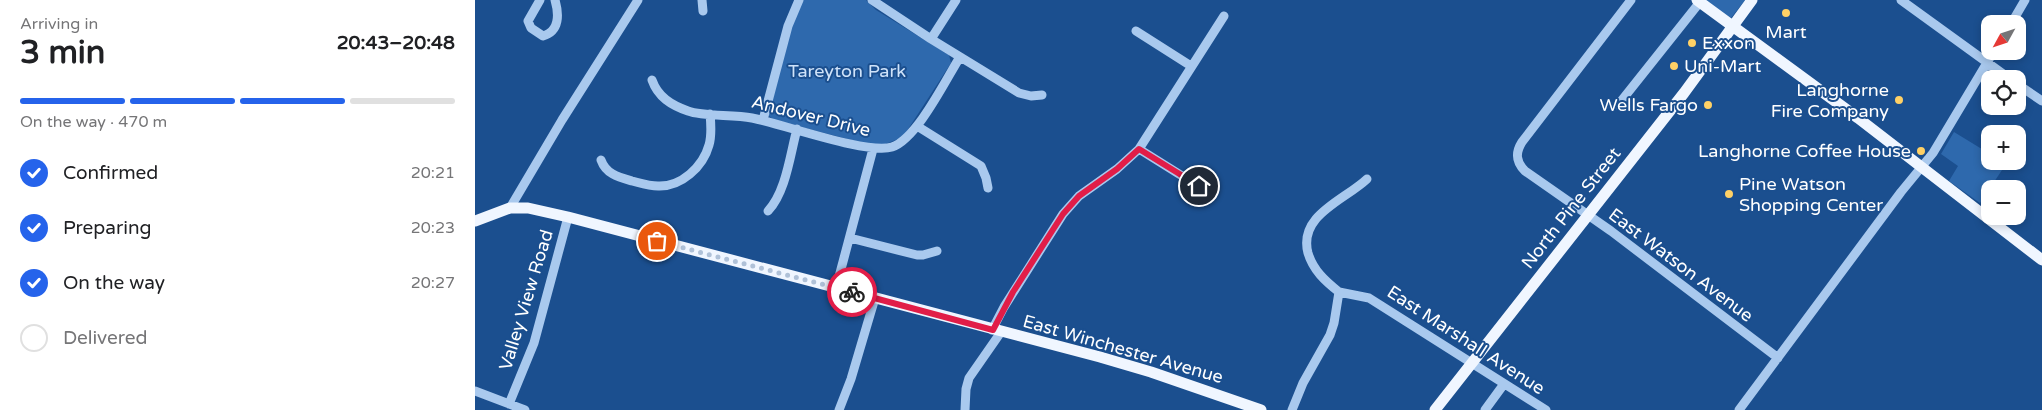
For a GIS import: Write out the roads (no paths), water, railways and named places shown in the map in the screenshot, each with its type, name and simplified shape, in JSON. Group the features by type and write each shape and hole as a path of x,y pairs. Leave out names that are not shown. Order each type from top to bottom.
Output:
{"main road":[{"name":"North Pine Street","path":"1435,410 1734,26 1752,0"},
{"path":"1698,1 1734,26 2042,260"},
{"name":"East Winchester Avenue","path":"510,208 528,208 568,217 1151,372 1261,410"},
{"path":"475,221 510,208"}],"street":[{"path":"540,0 528,21 531,28 543,36 553,30 558,19 555,0"},
{"path":"510,208 562,120 638,0"},
{"path":"702,0 703,11"},
{"path":"763,120 788,26 799,0"},
{"path":"872,0 1019,93 1031,96 1042,95"},
{"path":"931,39 956,0"},
{"name":"East Watson Avenue","path":"1631,0 1522,142 1518,149 1518,162 1525,171 1588,214 1779,358"},
{"path":"1901,0 1998,70"},
{"path":"2016,15 2025,0"},
{"path":"1618,105 1698,1"},
{"path":"968,409 966,389 969,378 997,331 1013,292 1063,214 1079,196 1117,169 1139,149 1224,16"},
{"path":"1136,31 1191,66"},
{"name":"Andover Drive","path":"652,80 655,90 666,100 689,112 736,115 763,120 873,149 883,149 896,146 905,140 917,126 960,57"},
{"path":"1739,410 1903,189 1933,153 1988,62"},
{"path":"2026,90 2042,101"},
{"path":"601,160 609,172 626,179 657,186 668,186 678,182 690,174 707,151 711,137 710,114"},
{"path":"917,126 981,166 987,178 988,188"},
{"path":"768,211 781,191 797,129"},
{"path":"836,288 873,149"},
{"path":"1139,149 1203,189"},
{"path":"1292,410 1306,376 1330,335 1339,292 1323,278 1313,265 1307,245 1307,234 1316,218 1358,188 1367,179"},
{"name":"Valley View Road","path":"509,404 534,343 568,217"},
{"path":"850,238 917,255 937,251"},
{"name":"East Marshall Avenue","path":"1339,292 1369,298 1546,410"},
{"path":"839,410 851,379 875,298"},
{"path":"1485,410 1504,384"},
{"path":"475,391 525,410"}],"place":[{"name":"Mart","path":"1786,13"},
{"name":"Exxon","path":"1692,43"},
{"name":"Uni-Mart","path":"1674,66"},
{"name":"Langhorne Fire Company","path":"1899,100"},
{"name":"Wells Fargo","path":"1708,105"},
{"name":"Langhorne Coffee House","path":"1921,151"},
{"name":"Pine Watson Shopping Center","path":"1729,194"}],"park label":[{"name":"Tareyton Park","path":"847,71"}]}
